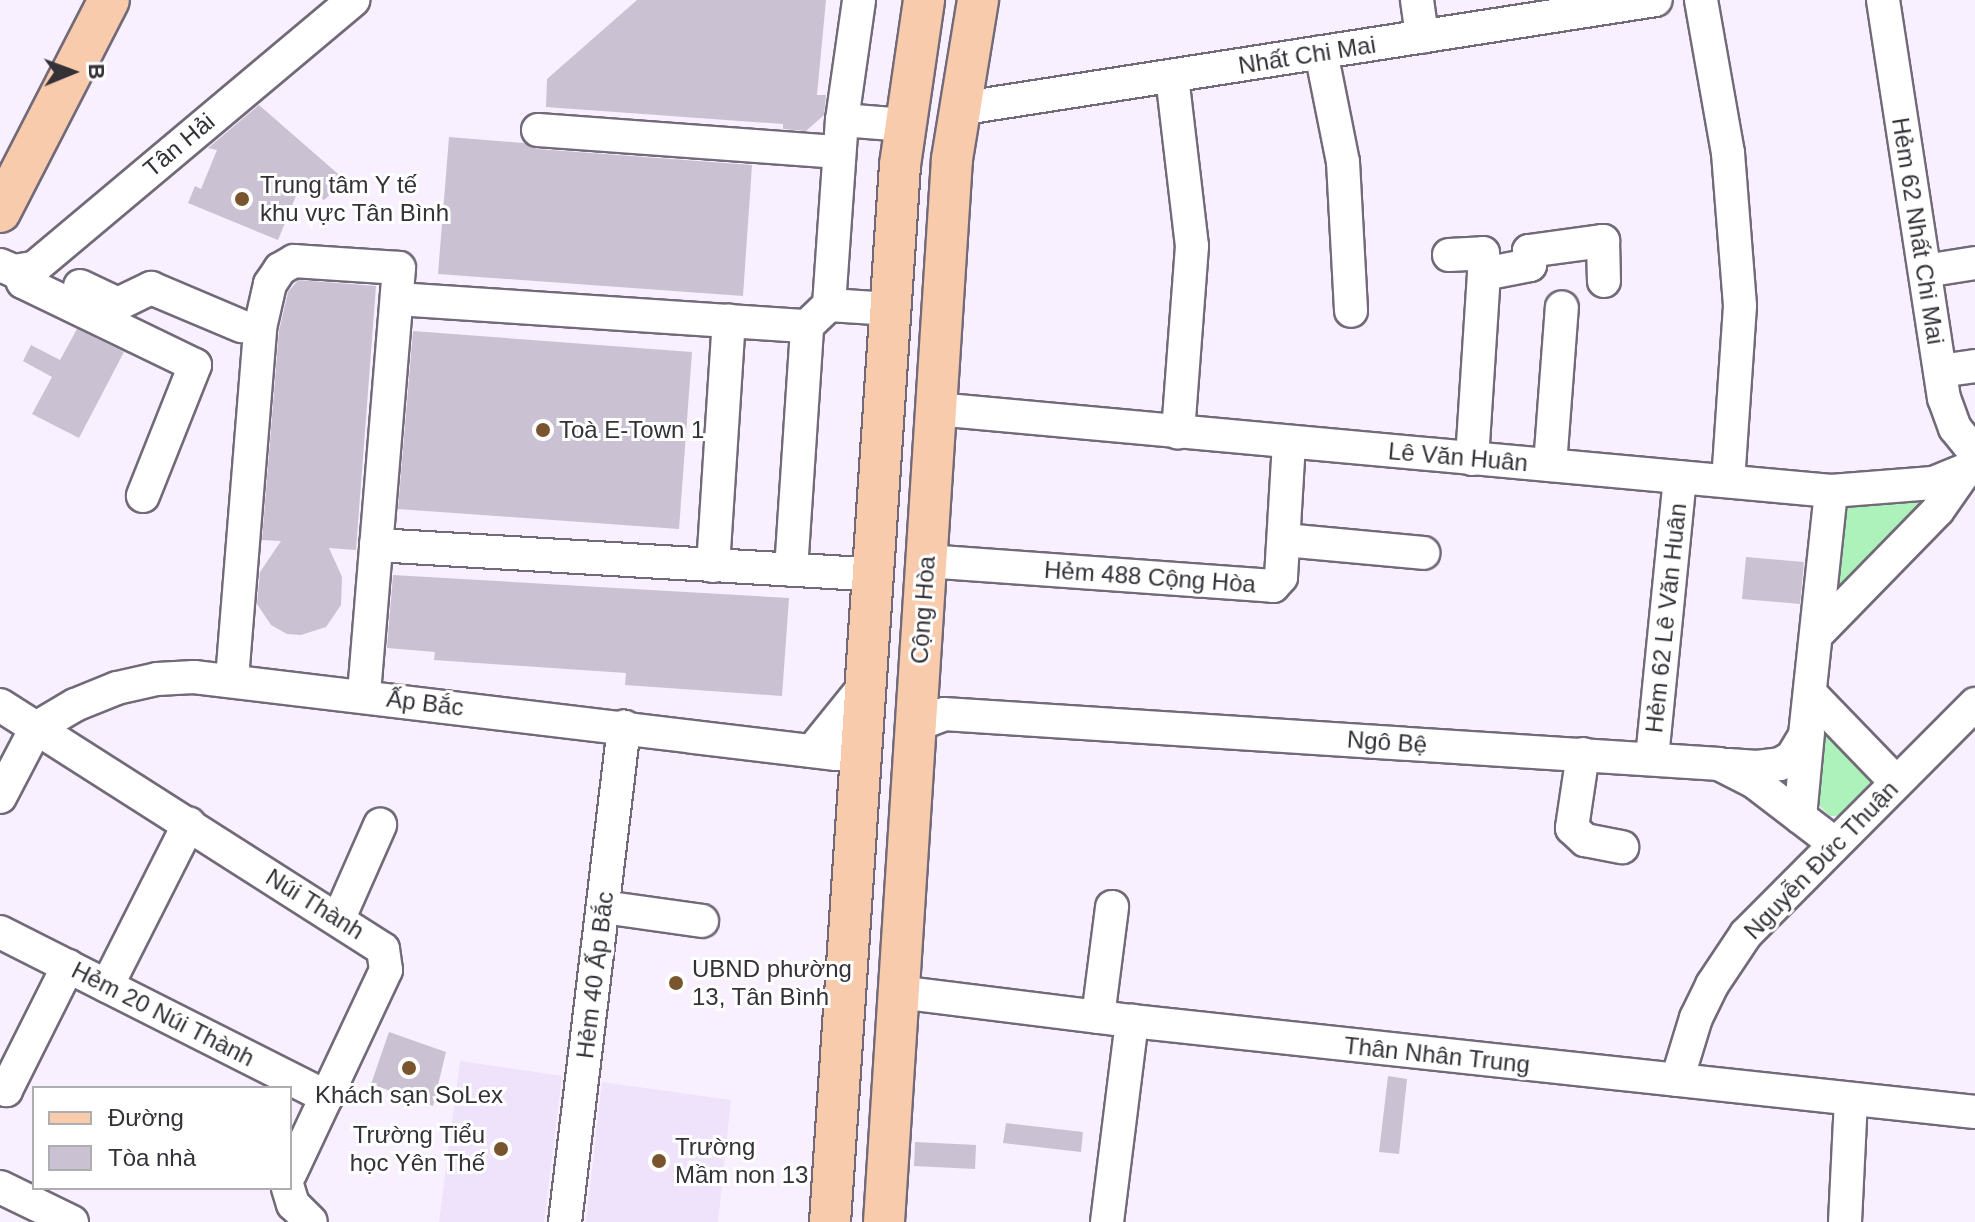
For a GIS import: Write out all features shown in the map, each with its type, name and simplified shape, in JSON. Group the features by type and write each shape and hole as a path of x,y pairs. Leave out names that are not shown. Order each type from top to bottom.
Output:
{"main road":[{"path":"0,164 85,0"},
{"path":"0,212 109,0"},
{"name":"Cộng Hòa","path":"884,1222 899,992 890,734 867,683 905,125 924,0"},
{"name":"Cộng Hòa","path":"858,1222 926,167 952,0"},
{"name":"Cộng Hòa","path":"830,1222 890,734 926,561 958,109 978,0"}],"street":[{"name":"Tân Hải","path":"18,267 353,0"},
{"path":"791,570 818,316 859,0"},
{"path":"1417,0 1422,37"},
{"path":"1701,0 1728,153 1740,306 1728,481"},
{"name":"Hẻm 62 Nhất Chi Mai","path":"1883,0 1940,371 1949,414 1972,462"},
{"name":"Nhất Chi Mai","path":"958,109 1422,37 1518,10 1635,2"},
{"path":"1321,52 1343,162 1351,311"},
{"path":"1172,76 1192,246 1178,432"},
{"path":"842,120 905,125"},
{"path":"538,130 839,152"},
{"path":"1484,274 1530,265 1529,251 1603,241 1604,281"},
{"path":"1449,255 1483,253 1472,459"},
{"path":"232,679 260,328 270,284 280,269 294,261 399,268 364,696"},
{"path":"1925,271 1975,263"},
{"path":"18,267 118,304 151,288 241,326"},
{"path":"18,267 23,282 195,365 143,496"},
{"path":"397,299 729,321 891,309"},
{"path":"1550,465 1562,307"},
{"path":"713,566 729,321"},
{"path":"1940,371 1975,366"},
{"name":"Lê Văn Huân","path":"936,409 1831,491 1918,486 1946,480 1972,462"},
{"name":"Hẻm 488 Cộng Hòa","path":"926,561 1273,586 1281,577 1289,442"},
{"path":"1819,632 1938,510 1972,462"},
{"name":"Hẻm 62 Lê Văn Huân","path":"1652,758 1680,477"},
{"path":"1800,817 1831,491"},
{"path":"1284,540 1423,553"},
{"path":"376,545 874,575"},
{"name":"Ấp Bắc","path":"36,728 96,695 137,682 176,677 232,679 624,727 662,718 836,754 890,734"},
{"path":"812,751 867,683"},
{"name":"Nguyễn Đức Thuận","path":"1677,1080 1696,1018 1730,957 1760,918 1975,704"},
{"path":"0,705 36,728 0,797"},
{"path":"1719,764 1757,767 1780,764 1801,744 1811,706"},
{"path":"1811,706 1896,782"},
{"name":"Ngô Bệ","path":"890,734 944,714 1719,764 1753,781 1834,843"},
{"name":"Hẻm 40 Ấp Bắc","path":"565,1222 624,727"},
{"name":"Núi Thành","path":"36,728 379,944 387,965 292,1170"},
{"path":"1583,754 1572,828 1585,840 1622,847"},
{"path":"107,986 189,824"},
{"path":"339,918 380,825"},
{"path":"603,907 702,921"},
{"path":"1098,1017 1112,907"},
{"name":"Hẻm 20 Núi Thành","path":"0,932 327,1097"},
{"path":"0,1087 6,1090 68,966"},
{"name":"Thân Nhân Trung","path":"899,992 1132,1021 1975,1112"},
{"path":"1107,1222 1132,1021"},
{"path":"1845,1222 1851,1100"},
{"path":"0,1187 72,1222"},
{"path":"288,1190 291,1201 311,1222"}],"shaded area":[{"name":"Trường Tiểu học Yên Thế","path":"460,1061 562,1076 544,1222 439,1222"},
{"name":"Trường Mầm non 13","path":"602,1082 731,1100 718,1222 586,1222"}],"green space":[{"path":"1919,502 1923,508 1838,593 1832,589 1839,520 1846,509 1858,504"},
{"path":"1821,719 1884,781 1844,816 1830,816 1812,799"}],"building":[{"path":"637,0 826,0 817,95 826,95 824,115 806,131 783,129 783,124 546,107 547,79"},
{"path":"259,105 345,180 324,200 302,181 278,240 188,203 195,186 201,189 217,150 208,148"},
{"path":"449,137 524,143 537,149 752,165 743,296 438,274"},
{"path":"298,280 376,286 356,550 329,548 342,577 341,605 326,627 301,635 287,634 271,625 257,604 260,572 281,541 262,540 279,331 288,292"},
{"path":"77,329 124,352 79,438 32,414 52,377 23,361 31,345 60,360"},
{"name":"Toà E-Town 1","path":"413,331 692,352 679,529 398,509"},
{"path":"1746,557 1804,562 1800,604 1742,599"},
{"path":"393,575 789,598 782,696 625,685 626,673 434,660 435,652 387,648"},
{"name":"Khách sạn SoLex","path":"389,1032 446,1052 433,1106 371,1084"},
{"path":"1388,1076 1407,1079 1399,1154 1379,1152"},
{"path":"1006,1123 1083,1132 1081,1152 1003,1143"},
{"path":"915,1142 976,1145 975,1169 914,1166"}],"place":[{"name":"Trung tâm Y tế khu vực Tân Bình","path":"242,199"},
{"name":"Toà E-Town 1","path":"543,430"},
{"name":"UBND phường 13, Tân Bình","path":"676,983"},
{"name":"Khách sạn SoLex","path":"409,1068"},
{"name":"Trường Tiểu học Yên Thế","path":"501,1149"},
{"name":"Trường Mầm non 13","path":"659,1161"}]}
